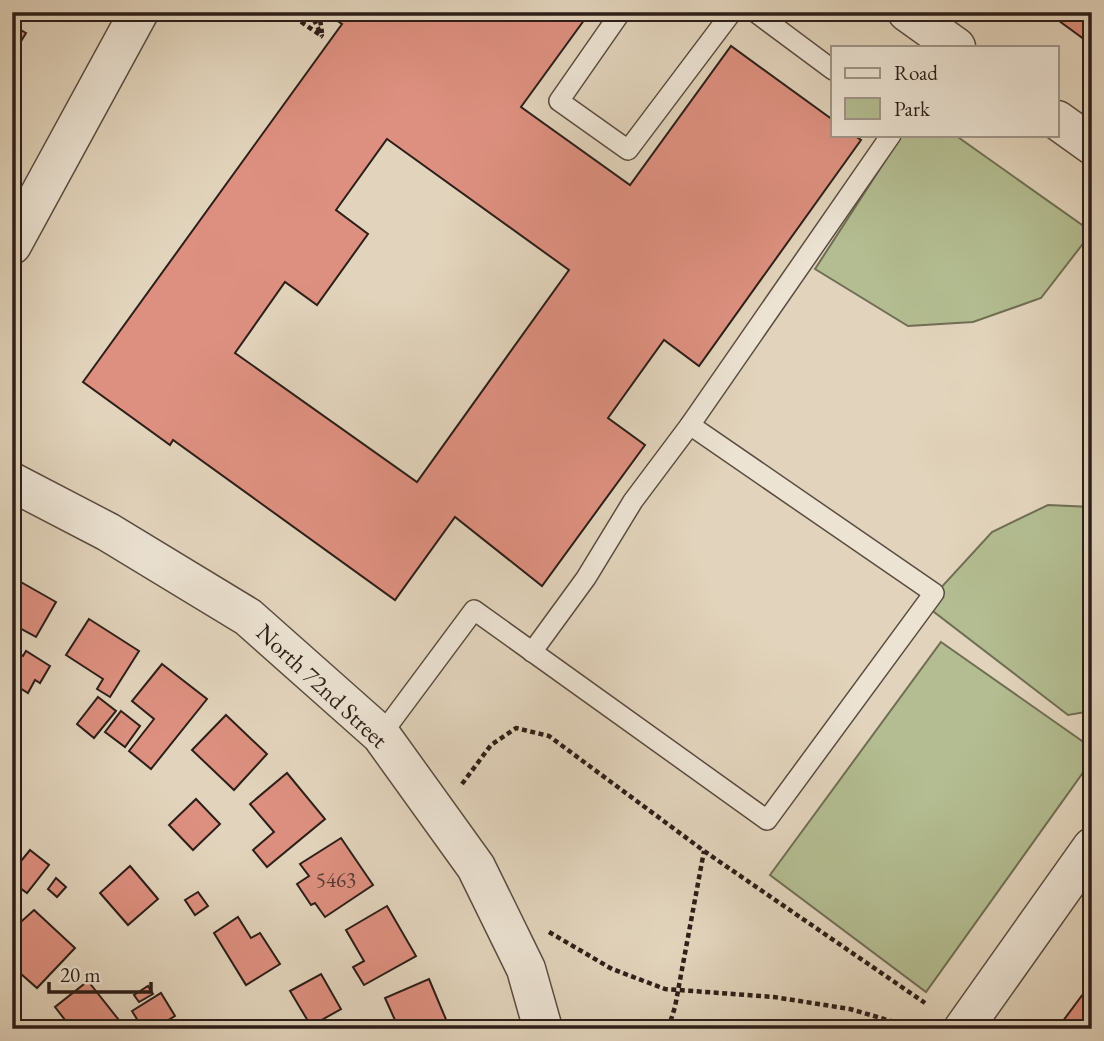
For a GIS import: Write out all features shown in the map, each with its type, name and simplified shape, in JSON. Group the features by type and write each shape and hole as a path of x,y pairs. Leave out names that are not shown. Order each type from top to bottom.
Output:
{"street":[{"path":"12,244 139,12"},
{"path":"907,12 952,46"},
{"path":"1058,121 1092,145"},
{"name":"North 72nd Street","path":"12,482 108,532 248,617 381,735 476,867 526,969 543,1029"},
{"path":"963,1029 1092,847"}],"lane":[{"path":"621,12 559,101 628,149 732,12"},
{"path":"755,12 831,69"},
{"path":"532,652 586,578 633,501 690,425 890,136"},
{"path":"381,735 474,610 767,821 934,593 690,425"}],"path":[{"path":"287,12 323,37"},
{"path":"310,12 323,37"},
{"path":"319,12 323,37"},
{"path":"457,790 491,745 516,728 549,736 704,851 925,1003"},
{"path":"668,1029 704,851"},
{"path":"547,931 612,969 665,989 774,997 850,1009 908,1026"}],"green space":[{"path":"901,136 956,136 1092,232 1041,298 973,322 908,326 815,269"},
{"path":"1048,505 1092,507 1092,711 1068,715 925,605 992,532"},
{"path":"941,642 1092,748 1092,760 926,992 770,875"}],"building":[{"path":"337,12 590,12 521,107 630,185 731,46 831,119 831,136 855,136 861,140 699,366 664,340 608,418 645,445 542,586 455,517 395,600 173,440 170,445 83,382 342,24 333,18","holes":["387,139 569,270 417,482 235,353 285,282 317,305 368,234 336,210"]},
{"path":"1053,12 1092,12 1092,45 1051,15"},
{"path":"12,25 26,33 12,56"},
{"path":"12,577 56,602 36,637 12,624"},
{"path":"89,619 139,651 110,697 97,689 103,679 66,655"},
{"path":"12,650 23,656 26,651 50,666 40,683 35,680 28,693 12,683"},
{"path":"162,664 207,699 151,769 129,751 154,719 132,701"},
{"path":"98,697 116,711 94,738 77,724"},
{"path":"121,711 140,726 125,747 105,732"},
{"path":"226,715 267,754 234,790 192,750"},
{"path":"287,773 325,819 267,867 253,850 274,832 250,804"},
{"path":"196,799 220,824 193,850 169,825"},
{"path":"341,838 373,885 325,917 315,903 311,905 297,884 309,876 300,864"},
{"path":"30,850 49,865 27,893 12,882 12,872"},
{"path":"130,866 158,899 128,925 100,893"},
{"path":"56,878 66,887 57,897 48,889"},
{"path":"198,892 208,906 195,915 185,900"},
{"path":"387,906 416,956 364,985 353,967 364,961 346,930"},
{"path":"34,910 75,948 37,988 12,966 12,930"},
{"path":"238,917 251,938 260,933 280,964 246,985 214,933"},
{"path":"321,974 341,1009 311,1026 290,991"},
{"path":"429,979 450,1029 399,1029 385,998"},
{"path":"88,981 122,1024 116,1029 72,1029 55,1007"},
{"path":"148,986 153,994 139,1002 134,995"},
{"path":"161,993 175,1016 154,1029 143,1029 132,1011"},
{"path":"1083,994 1092,1000 1092,1029 1057,1029"}]}
